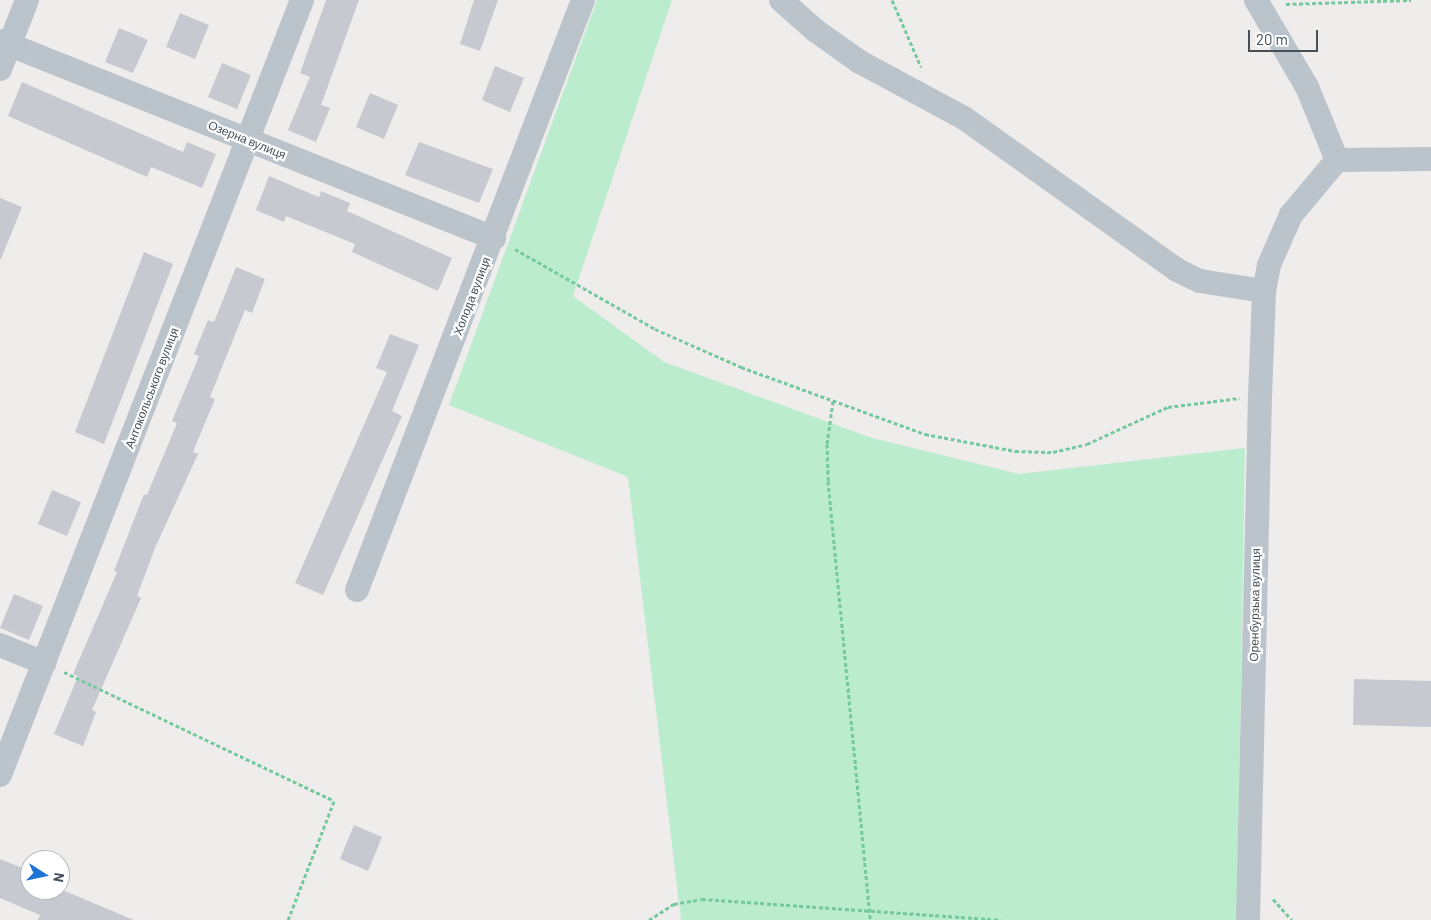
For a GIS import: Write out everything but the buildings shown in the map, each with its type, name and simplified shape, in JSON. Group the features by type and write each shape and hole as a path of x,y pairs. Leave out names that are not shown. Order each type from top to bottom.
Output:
{"street":[{"path":"0,69 5,43 27,0"},
{"name":"Антокольського вулиця","path":"0,775 302,0"},
{"name":"Холода вулиця","path":"357,590 494,238 583,0"},
{"path":"782,0 816,31 860,62 964,118 1177,270 1200,281 1264,291"},
{"path":"1257,2 1307,87 1337,160 1431,159"},
{"name":"Озерна вулиця","path":"5,43 494,238"},
{"name":"Оренбурзька вулиця","path":"1248,920 1264,291 1269,265 1291,215 1337,160"},
{"path":"0,645 44,663"}],"path":[{"path":"892,0 923,71"},
{"path":"1257,2 1411,0"},
{"path":"494,238 655,329 741,367 925,434 1015,451 1053,452 1087,444 1168,407 1216,399 1260,397"},
{"path":"834,401 827,444 828,481 870,920"},
{"path":"44,663 334,801 288,920"},
{"path":"649,920 674,904 702,899 1000,920"}],"green space":[{"path":"597,0 672,0 573,296 664,362 872,438 1019,474 1245,448 1237,920 681,920 628,477 449,405"}]}
